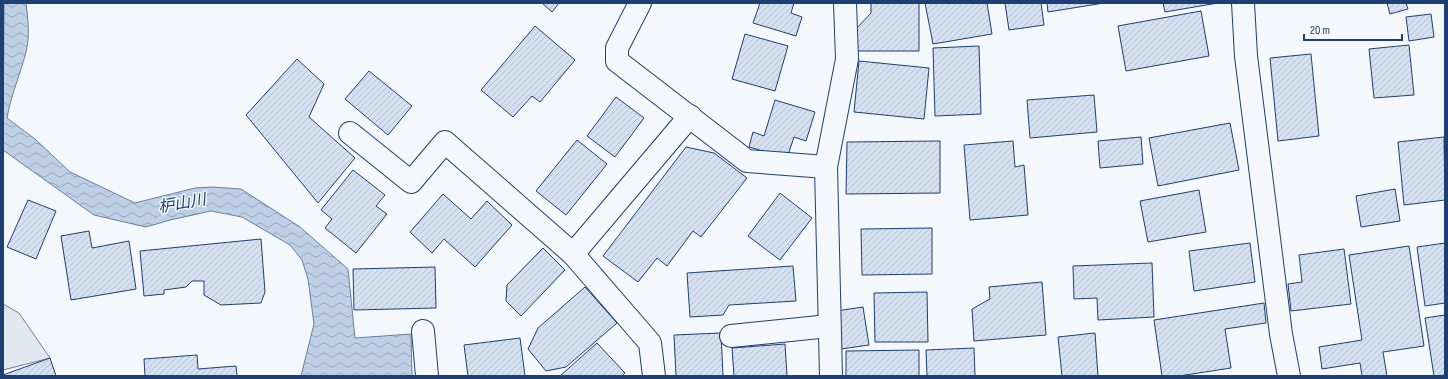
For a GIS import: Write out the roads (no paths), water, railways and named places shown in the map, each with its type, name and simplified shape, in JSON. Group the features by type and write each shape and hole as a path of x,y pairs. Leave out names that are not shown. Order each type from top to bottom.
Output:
{"street":[{"path":"640,3 617,48 617,61 747,161 826,168"},
{"path":"831,376 826,168 846,59 845,3"},
{"path":"1242,3 1247,64 1281,334 1289,376"},
{"path":"573,254 690,116"},
{"path":"350,133 411,182 445,142 573,254 650,343 654,376"},
{"path":"731,336 829,326"},
{"path":"423,332 427,376"}],"water":[{"name":"枦山川","path":"4,3 26,3 28,28 26,52 7,118 35,139 70,172 135,203 195,188 212,187 241,189 300,227 348,269 355,338 411,334 412,376 301,376 314,324 308,279 302,260 290,245 242,217 211,211 146,227 94,215 3,150"}]}
